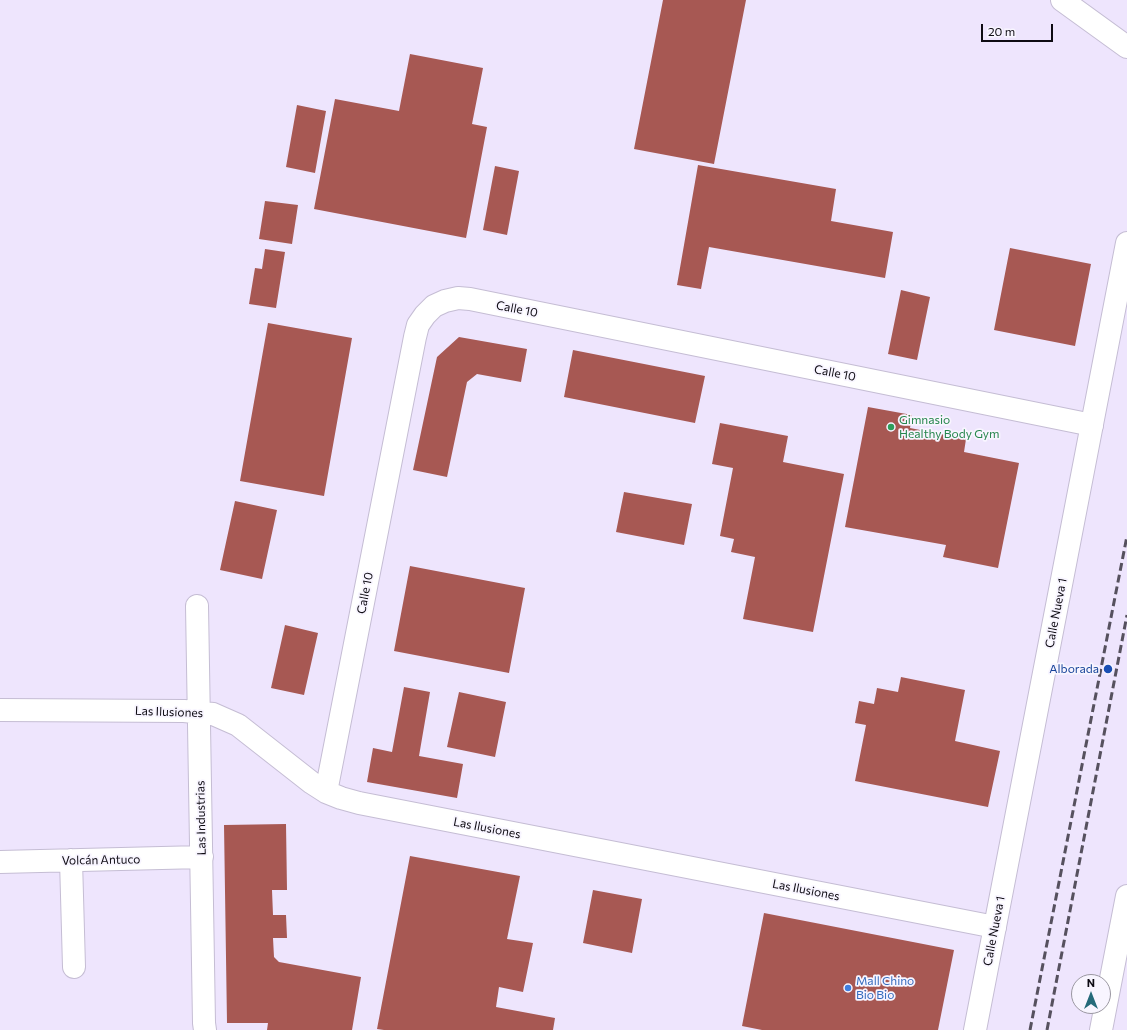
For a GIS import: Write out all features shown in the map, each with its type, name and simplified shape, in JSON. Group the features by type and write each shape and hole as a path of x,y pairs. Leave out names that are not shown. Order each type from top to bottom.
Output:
{"main road":[{"path":"1062,0 1127,47"},
{"name":"Calle Nueva 1","path":"975,1030 1127,243"},
{"name":"Calle 10","path":"326,792 418,325 434,306 445,300 458,298 470,299 1092,425"},
{"name":"Las Industrias","path":"197,606 205,1030"},
{"name":"Las Ilusiones","path":"0,710 184,711 213,714 238,725 312,783 326,792 359,803 995,927"},
{"name":"Volcán Antuco","path":"0,862 202,858"},
{"path":"71,860 74,967"},
{"path":"1101,1030 1127,896"}],"building":[{"path":"663,0 746,0 714,164 634,149"},
{"path":"410,54 483,68 472,124 487,127 466,238 314,209 335,99 399,111"},
{"path":"297,105 326,111 315,173 286,167"},
{"path":"698,165 836,189 831,221 893,232 885,278 709,247 701,289 677,285"},
{"path":"495,166 519,171 507,235 483,230"},
{"path":"265,201 298,205 292,244 259,239"},
{"path":"1010,248 1091,264 1075,346 994,330"},
{"path":"265,249 285,252 276,308 249,304 255,268 262,269"},
{"path":"901,290 930,297 917,360 888,354"},
{"path":"268,323 352,338 324,496 240,481"},
{"path":"459,337 527,349 521,382 477,374 467,382 447,477 413,470 437,357"},
{"path":"573,350 705,376 695,423 564,397"},
{"path":"868,407 912,415 910,428 966,439 964,452 1019,463 998,568 943,557 946,545 845,527"},
{"path":"720,423 788,436 783,462 844,474 813,632 743,619 755,557 731,552 734,539 720,536 733,468 712,464"},
{"path":"624,492 692,504 684,545 616,532"},
{"path":"235,501 277,510 262,579 220,570"},
{"path":"410,566 525,588 509,673 394,651"},
{"path":"285,625 318,633 304,695 271,688"},
{"path":"901,677 965,690 955,741 1000,751 988,807 855,781 866,725 855,723 859,701 874,704 877,688 898,692"},
{"path":"404,687 430,692 419,756 463,764 457,798 367,782 373,748 392,752"},
{"path":"459,692 506,702 495,757 447,747"},
{"path":"286,824 287,890 272,890 273,915 286,915 287,938 273,938 274,957 279,962 361,977 352,1030 267,1030 268,1023 227,1023 224,825"},
{"path":"410,856 520,876 507,939 533,943 523,992 499,987 496,1007 555,1018 553,1030 377,1029"},
{"path":"593,890 642,899 632,953 583,943"},
{"name":"Mall Chino Bio Bio","path":"764,913 954,950 938,1030 762,1030 742,1026"}],"railway":[{"path":"1030,1030 1127,536"},
{"path":"1047,1030 1127,615"}],"place":[{"name":"Gimnasio Healthy Body Gym","path":"891,427"},
{"name":"Alborada","path":"1108,669"},
{"name":"Mall Chino Bio Bio","path":"848,988"}]}
